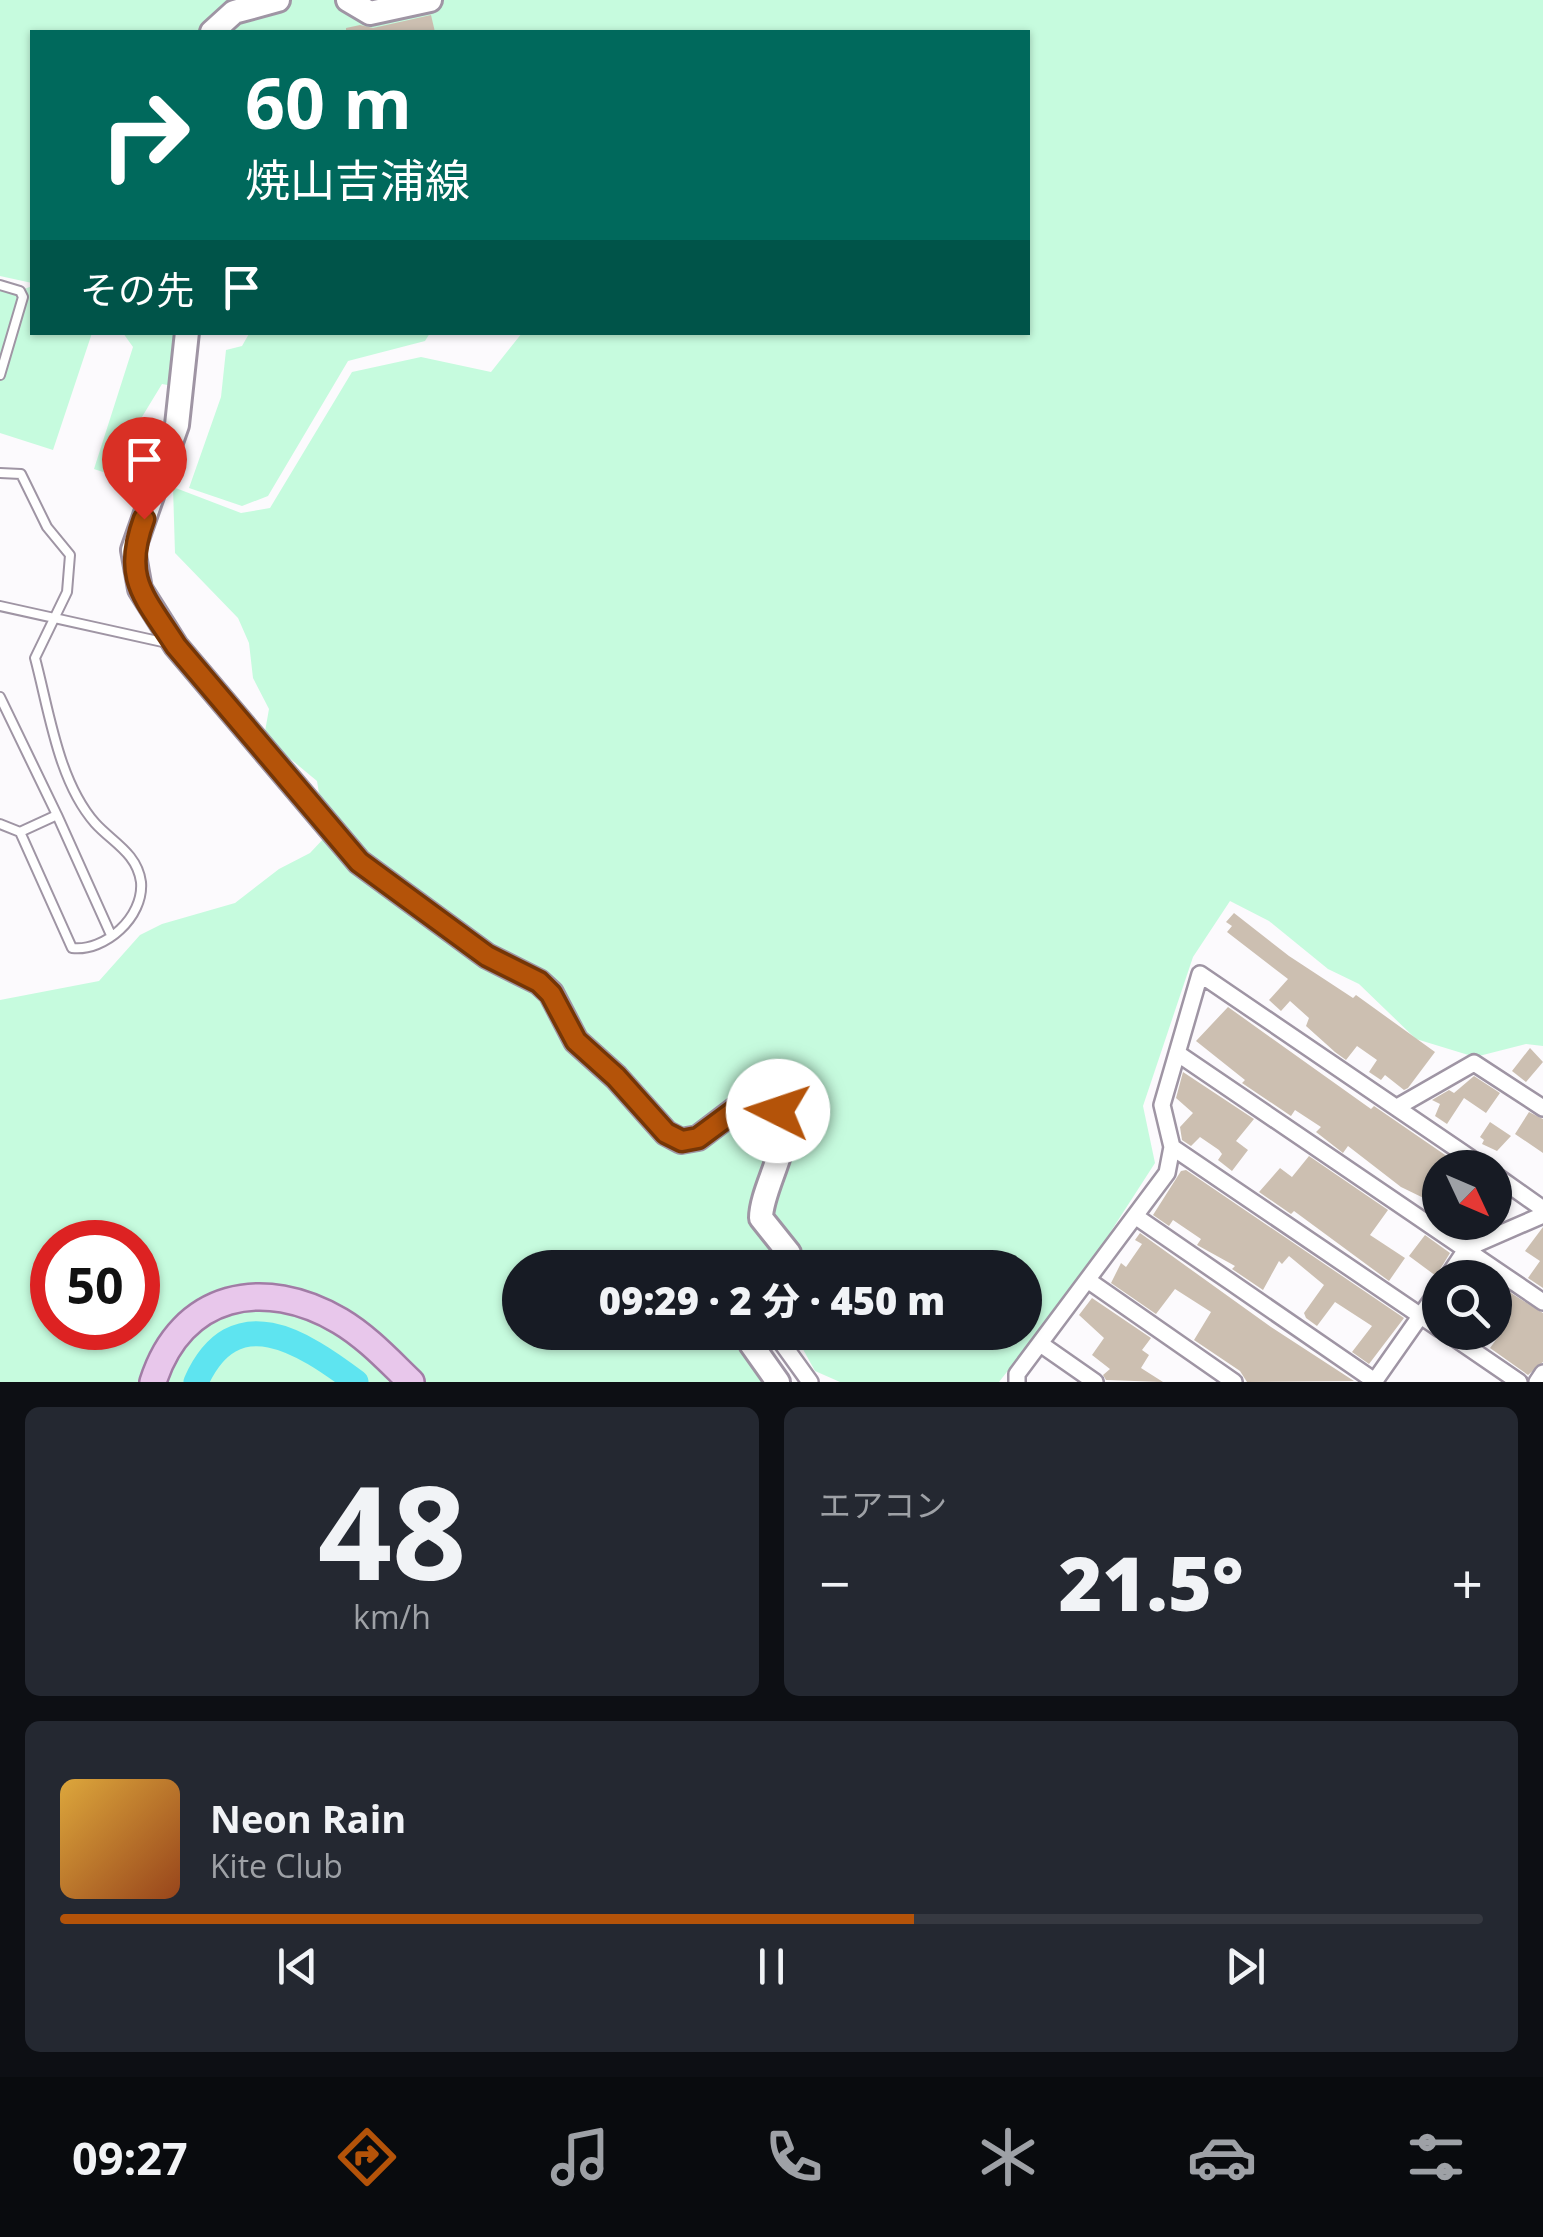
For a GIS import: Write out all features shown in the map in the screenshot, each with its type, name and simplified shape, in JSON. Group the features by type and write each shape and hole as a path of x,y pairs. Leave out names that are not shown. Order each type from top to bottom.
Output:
{"main road":[{"path":"214,30 234,12 278,0"},
{"path":"348,0 370,14 430,0"},
{"path":"187,335 177,425 132,550 140,589 176,646 359,862 487,956 539,982 551,994 576,1041 616,1077 666,1133 682,1141 698,1138 752,1098 765,1100 778,1111 785,1142 765,1187 761,1218 787,1250"},
{"path":"152,1382 172,1340 193,1319 215,1304 263,1297 315,1309 340,1321 411,1382"},
{"path":"755,1350 778,1382"}],"street":[{"path":"1095,1382 1042,1345 1166,1173 1172,1147 1162,1105 1200,974 1206,974 1460,1150"},
{"path":"1177,1052 1543,1302"},
{"path":"1398,1106 1474,1063 1543,1108"},
{"path":"1136,1216 1375,1382 1421,1316 1172,1147"},
{"path":"1459,1260 1467,1248 1543,1212 1512,1187"},
{"path":"1089,1281 1234,1382"},
{"path":"787,1350 810,1382"},
{"path":"1016,1382 1017,1374 1038,1350"},
{"path":"1471,1350 1519,1382"},
{"path":"1537,1382 1543,1373"}],"lane":[{"path":"0,285 20,291 23,297 0,374"},
{"path":"0,473 21,474 48,527 70,556 67,592 35,658 59,749 94,823 122,844 140,881 139,904 130,920 86,950 72,948 20,832 0,824"},
{"path":"0,606 176,646"},
{"path":"0,697 110,935"},
{"path":"20,832 57,815"}],"green space":[{"path":"0,0 1543,0 1543,1046 1526,1044 1475,1057 1416,1039 1359,984 1328,969 1269,921 1230,901 1193,957 1143,1106 1155,1163 1084,1273 1042,1327 1042,1250 502,1250 502,1350 747,1350 753,1368 764,1382 0,1382 0,1000 99,981 140,935 162,924 235,903 279,869 310,853 326,836 317,781 264,737 269,709 253,678 249,643 238,618 175,553 173,487 241,513 270,508 352,372 421,357 491,372 520,335 1030,335 1030,30 30,30 30,283 0,276"},
{"path":"30,287 30,335 91,335 53,450 0,433 0,290 12,294"},
{"path":"124,335 179,335 179,387 162,384 120,453 118,477 94,469 133,347"},
{"path":"248,335 429,335 425,341 348,361 268,496 242,506 189,488 221,397 226,350 242,346"},
{"path":"803,1350 1024,1350 999,1382 840,1382 815,1371"}],"building":[{"path":"431,15 435,30 346,30 360,25 373,28"},
{"path":"1234,913 1289,956 1353,998 1356,995 1435,1052 1408,1088 1404,1090 1385,1075 1381,1080 1369,1072 1377,1060 1357,1046 1346,1060 1335,1052 1306,1026 1309,1018 1290,1001 1281,1011 1269,1000 1288,979 1227,932 1232,926 1226,922"},
{"path":"1228,1007 1371,1109 1374,1106 1438,1150 1422,1150 1422,1197 1401,1187 1348,1146 1343,1153 1316,1132 1321,1127 1295,1110 1291,1116 1242,1083 1245,1080 1196,1041"},
{"path":"1530,1048 1543,1062 1526,1082 1512,1071"},
{"path":"1183,1072 1254,1119 1236,1141 1248,1150 1232,1171 1218,1160 1222,1154 1219,1150 1200,1137 1191,1146 1182,1140 1180,1127 1193,1113 1176,1098"},
{"path":"1474,1076 1500,1093 1486,1113 1464,1098 1447,1124 1435,1116 1440,1104 1432,1100 1449,1090 1454,1093"},
{"path":"1529,1112 1543,1119 1543,1153 1515,1134"},
{"path":"1490,1122 1511,1136 1498,1150 1482,1144 1484,1140 1480,1137"},
{"path":"1309,1156 1388,1210 1370,1235 1405,1258 1389,1281 1294,1211 1291,1214 1259,1192 1280,1168 1292,1177"},
{"path":"1186,1170 1404,1318 1369,1364 1352,1352 1372,1326 1335,1302 1317,1326 1306,1318 1304,1313 1324,1285 1289,1256 1282,1264 1279,1261 1263,1290 1232,1269 1235,1266 1197,1245 1201,1239 1173,1220 1169,1226 1153,1215 1181,1171"},
{"path":"1543,1227 1543,1288 1528,1278 1540,1261 1525,1251"},
{"path":"1140,1233 1354,1381 1247,1382 1240,1371 1194,1340 1211,1312 1175,1289 1156,1314 1111,1283 1121,1263 1126,1267 1142,1244 1135,1240"},
{"path":"1422,1239 1432,1240 1450,1253 1446,1260 1422,1260 1422,1266 1409,1256"},
{"path":"1512,1294 1543,1313 1543,1362 1528,1375 1493,1350 1512,1350"},
{"path":"1092,1298 1151,1338 1142,1350 1149,1355 1141,1368 1163,1382 1106,1380 1103,1375 1110,1369 1092,1355 1104,1338 1079,1315"}],"waterway":[{"path":"196,1382 212,1356 230,1341 249,1334 292,1342 356,1382"}],"route":[{"path":"144,519 132,550 140,589 176,646 359,862 487,956 539,982 551,994 576,1041 616,1077 666,1133 682,1141 698,1138 752,1098 765,1100 778,1111"}]}
